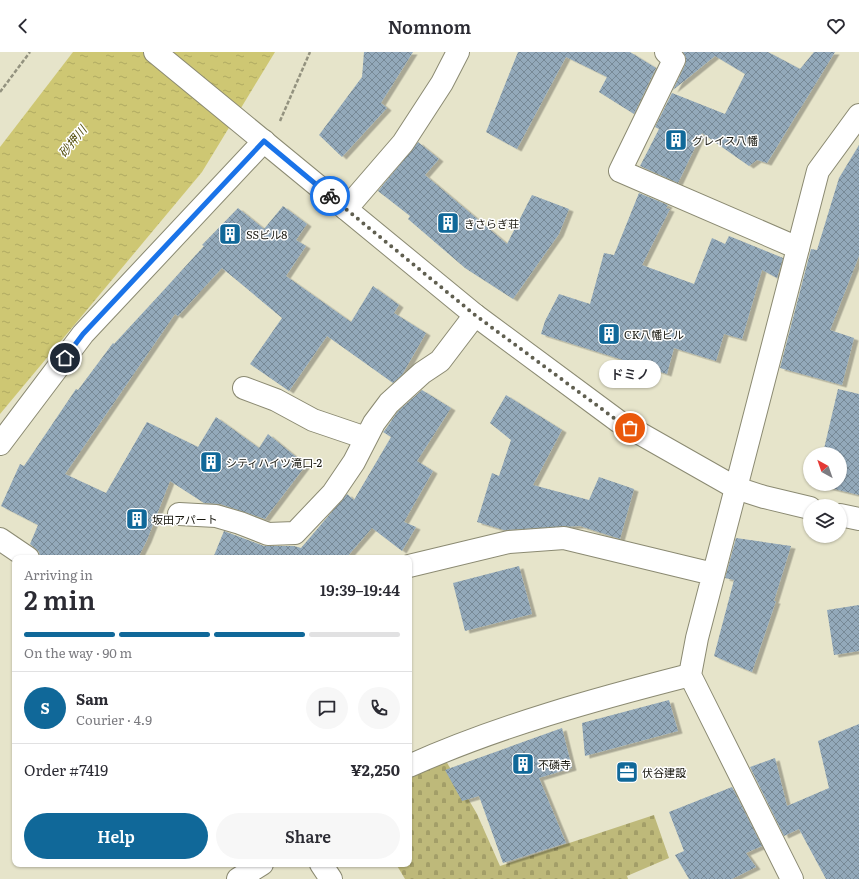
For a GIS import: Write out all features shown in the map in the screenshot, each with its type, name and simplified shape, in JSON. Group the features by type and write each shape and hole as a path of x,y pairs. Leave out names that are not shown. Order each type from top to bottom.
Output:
{"street":[{"path":"155,52 475,315 618,421 736,488 764,497 803,506"},
{"path":"346,209 403,144 442,83 458,52"},
{"path":"666,52 674,60 620,171 798,248"},
{"path":"792,879 690,675 697,638 713,574 818,171 859,115"},
{"path":"0,444 83,334 264,141"},
{"path":"179,514 216,516 240,523 268,534 295,533 333,493 354,462 374,423 389,403 422,373 440,361 475,315"},
{"path":"244,388 276,400 313,420 366,438"},
{"path":"847,516 859,519"},
{"path":"412,565 509,542 564,538 713,574"},
{"path":"0,539 24,555"},
{"path":"412,765 446,750 606,696 690,675"},
{"path":"238,879 257,867"},
{"path":"323,867 331,879"}],"path":[{"path":"0,92 30,52"},
{"path":"280,122 310,52"}],"green space":[{"path":"446,761 477,814 500,866 654,815 669,858 627,876 628,879 405,879 398,867 412,867 412,778"}],"water":[{"name":"砂押川","path":"73,52 275,52 202,172 0,414 0,147"}],"building":[{"path":"364,52 413,52 381,103 387,108 342,157 319,135 362,77"},
{"path":"518,52 630,52 656,68 634,114 599,92 607,77 566,57 517,149 486,132"},
{"path":"683,52 768,52 800,69 814,52 835,52 767,163 757,160 749,166 702,133 678,183 640,166 659,129 655,127 672,93 725,114 745,74 715,56 673,90 685,65 686,58"},
{"path":"418,142 439,159 425,175 507,244 532,195 569,209 559,234 513,299 465,268 408,219 410,216 378,191"},
{"path":"859,145 859,256 830,330 854,338 842,385 780,368 811,249 817,250 839,178"},
{"path":"639,193 668,205 666,208 670,209 642,265 694,284 712,238 725,244 729,236 783,258 777,278 762,270 742,339 724,334 716,361 674,348 667,374 541,334 545,321 559,294 590,304 604,253 614,255"},
{"path":"283,206 307,224 296,240 306,246 286,276 351,322 373,286 399,305 394,313 426,333 402,375 393,383 327,336 289,391 250,364 282,318 222,268 178,316 175,314 65,474 106,493 147,422 198,447 216,417 259,448 268,434 306,465 265,519 220,504 204,503 170,481 147,540 140,555 40,555 39,552 30,544 38,525 1,506 20,464 24,466 76,389 78,390 113,343 114,344 204,246 202,245 238,208 264,229"},
{"path":"838,389 859,394 859,495 843,491 847,491 847,447 824,447"},
{"path":"422,390 451,408 417,461 433,471 404,522 416,527 402,551 372,528 349,555 214,555 224,531 264,546 294,546 301,548 347,494 354,500 391,437 383,432 398,411"},
{"path":"506,395 562,430 533,485 589,500 599,477 634,489 620,539 580,526 504,530 477,522 492,473 499,476 511,440 490,423"},
{"path":"736,538 791,546 774,601 776,601 752,672 714,656 734,580 725,578"},
{"path":"519,566 532,614 465,631 453,583"},
{"path":"859,605 859,651 834,655 827,610"},
{"path":"669,700 678,731 585,756 582,723"},
{"path":"859,724 859,879 826,879 799,829 784,836 750,767 775,758 787,806 829,788 818,741"},
{"path":"562,728 572,768 539,778 566,843 503,863 479,796 462,801 445,770"},
{"path":"732,787 762,846 746,853 756,867 732,879 689,879 675,855 684,851 669,812"}],"way so far":[{"path":"330,196 475,315 618,421 630,428"}],"place":[{"name":"グレイス八幡","path":"676,140"},
{"name":"きさらぎ荘","path":"448,223"},
{"name":"SSビル8","path":"230,234"},
{"name":"CK八幡ビル","path":"609,334"},
{"name":"ドミノ","path":"630,428"},
{"name":"シティハイツ滝口-2","path":"211,462"},
{"name":"坂田アパート","path":"137,519"},
{"name":"不磷寺","path":"523,764"},
{"name":"伏谷建設","path":"627,772"}],"route":[{"path":"65,358 83,334 264,141 330,196"}]}
